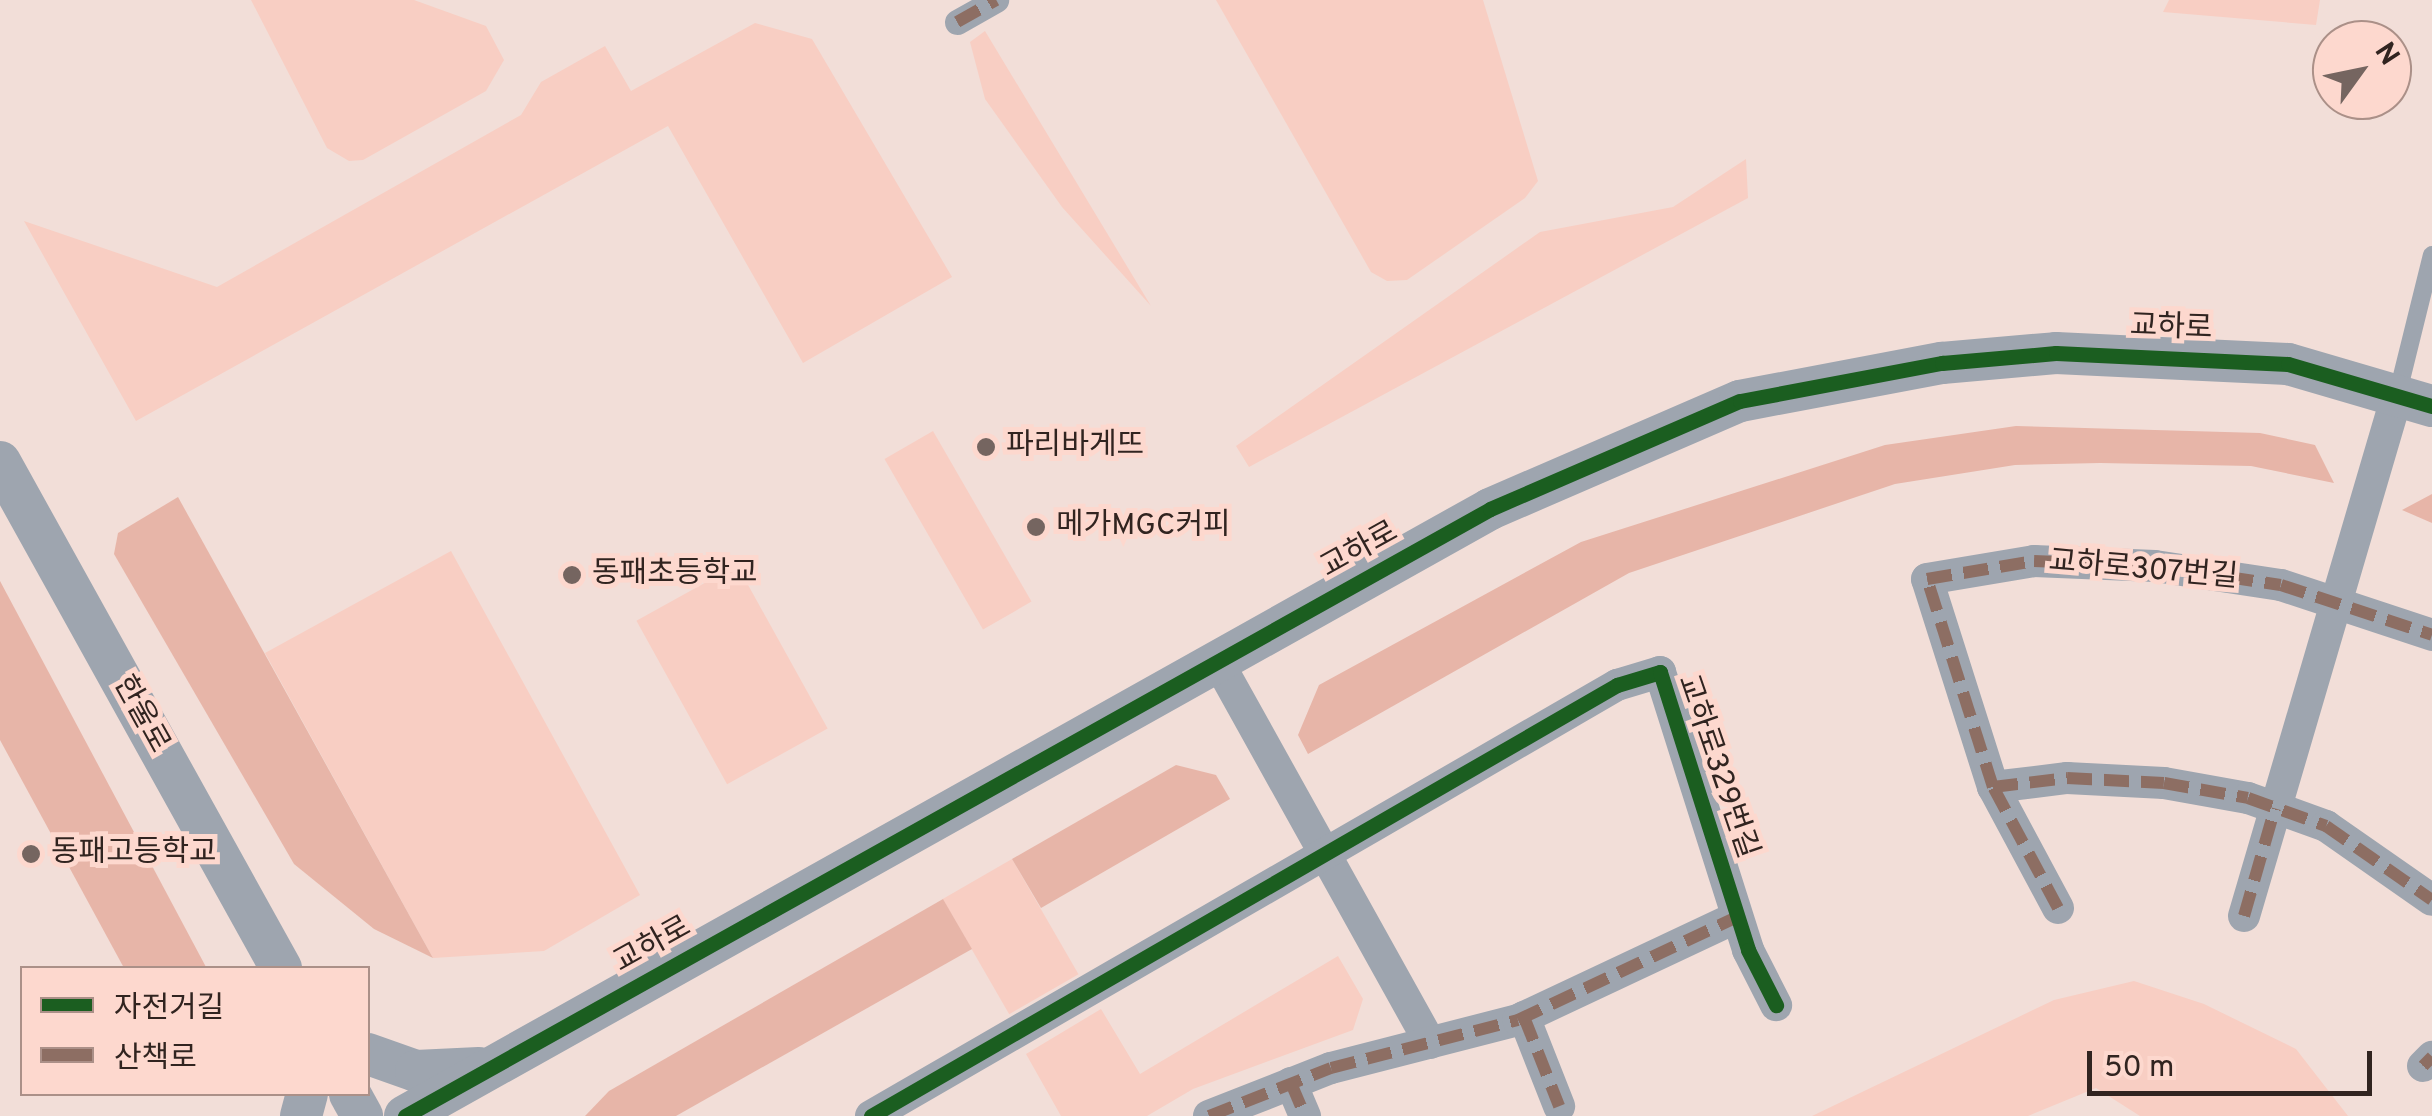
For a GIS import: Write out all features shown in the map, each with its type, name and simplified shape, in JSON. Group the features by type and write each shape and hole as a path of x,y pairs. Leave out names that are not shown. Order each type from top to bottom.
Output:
{"street":[{"path":"957,22 996,0"},
{"name":"교하로","path":"405,1116 1567,472 1740,401 1830,380 2056,353 2171,355 2288,364 2415,399"},
{"path":"2244,916 2336,600 2415,399"},
{"name":"한울로","path":"0,462 280,966"},
{"name":"교하로307번길","path":"2058,908 1994,787 1927,579 2034,561 2155,566 2281,585 2432,634"},
{"path":"1218,662 1430,1043"},
{"name":"교하로329번길","path":"871,1116 1618,685 1660,672 1737,918 1776,1005"},
{"path":"1994,787 2067,778 2164,782 2275,808 2326,826 2432,900"},
{"path":"1210,1116 1291,1082 1524,1018 1737,918"},
{"path":"1524,1018 1559,1106"},
{"path":"370,1055 416,1071 451,1074 499,1064"},
{"path":"467,1116 499,1064"},
{"path":"1291,1082 1305,1116"}],"lane":[{"path":"2415,399 2432,256"}],"shaded area":[{"path":"251,0 414,0 486,26 504,60 486,91 363,160 349,161 327,148"},
{"path":"1216,0 1483,0 1538,181 1525,198 1407,280 1387,281 1371,272"},
{"path":"2169,0 2320,0 2317,20 2312,20 2312,25 2163,12"},
{"path":"755,23 812,39 952,277 803,363 668,126 136,421 24,221 217,287 521,115 541,82 605,46 631,91"},
{"path":"985,31 1151,306 1062,207 985,99 970,42"},
{"path":"1746,159 1748,198 1249,467 1236,446 1540,232 1673,207"},
{"path":"2016,426 2260,433 2315,445 2334,483 2251,466 2100,463 2015,465 1895,484 1629,573 1308,754 1298,735 1319,685 1581,542 1885,445"},
{"path":"933,431 1032,602 983,630 885,459"},
{"path":"2432,494 2432,523 2402,510"},
{"path":"178,497 433,958 374,929 294,864 114,554 118,533"},
{"path":"451,551 640,895 544,951 433,958 265,653"},
{"path":"737,565 828,729 727,784 636,621"},
{"path":"0,581 205,966 123,966 0,740"},
{"path":"1176,765 1216,775 1230,799 1041,908 1012,859"},
{"path":"1012,859 1078,974 1009,1014 943,899"},
{"path":"943,899 972,949 676,1116 585,1116 609,1091"},
{"path":"1338,956 1363,999 1353,1030 1193,1089 1147,1116 1061,1116 1026,1054 1101,1009 1140,1074"},
{"path":"2134,981 2204,1004 2296,1049 2348,1116 2140,1116 2096,1088 2028,1116 1812,1116 2054,1000"}],"marked path":[{"path":"957,22 996,0"},
{"path":"2058,908 1993,787 1927,579 2034,561 2155,566 2281,585 2432,635"},
{"path":"1993,787 2067,778 2164,783 2248,798 2326,826 2432,900"},
{"path":"2244,916 2275,808"},
{"path":"1209,1116 1331,1068 1518,1020 1737,917"},
{"path":"1524,1017 1559,1106"},
{"path":"2423,1066 2432,1057"},
{"path":"1291,1083 1305,1116"}],"cycle path":[{"path":"405,1116 1490,509 1740,401 1942,363 2056,353 2288,364 2432,406"},
{"path":"871,1116 1617,685 1660,672 1748,950 1776,1005"}],"place":[{"name":"파리바게뜨","path":"986,447"},
{"name":"메가MGC커피","path":"1036,527"},
{"name":"동패초등학교","path":"572,575"},
{"name":"동패고등학교","path":"31,854"}]}
